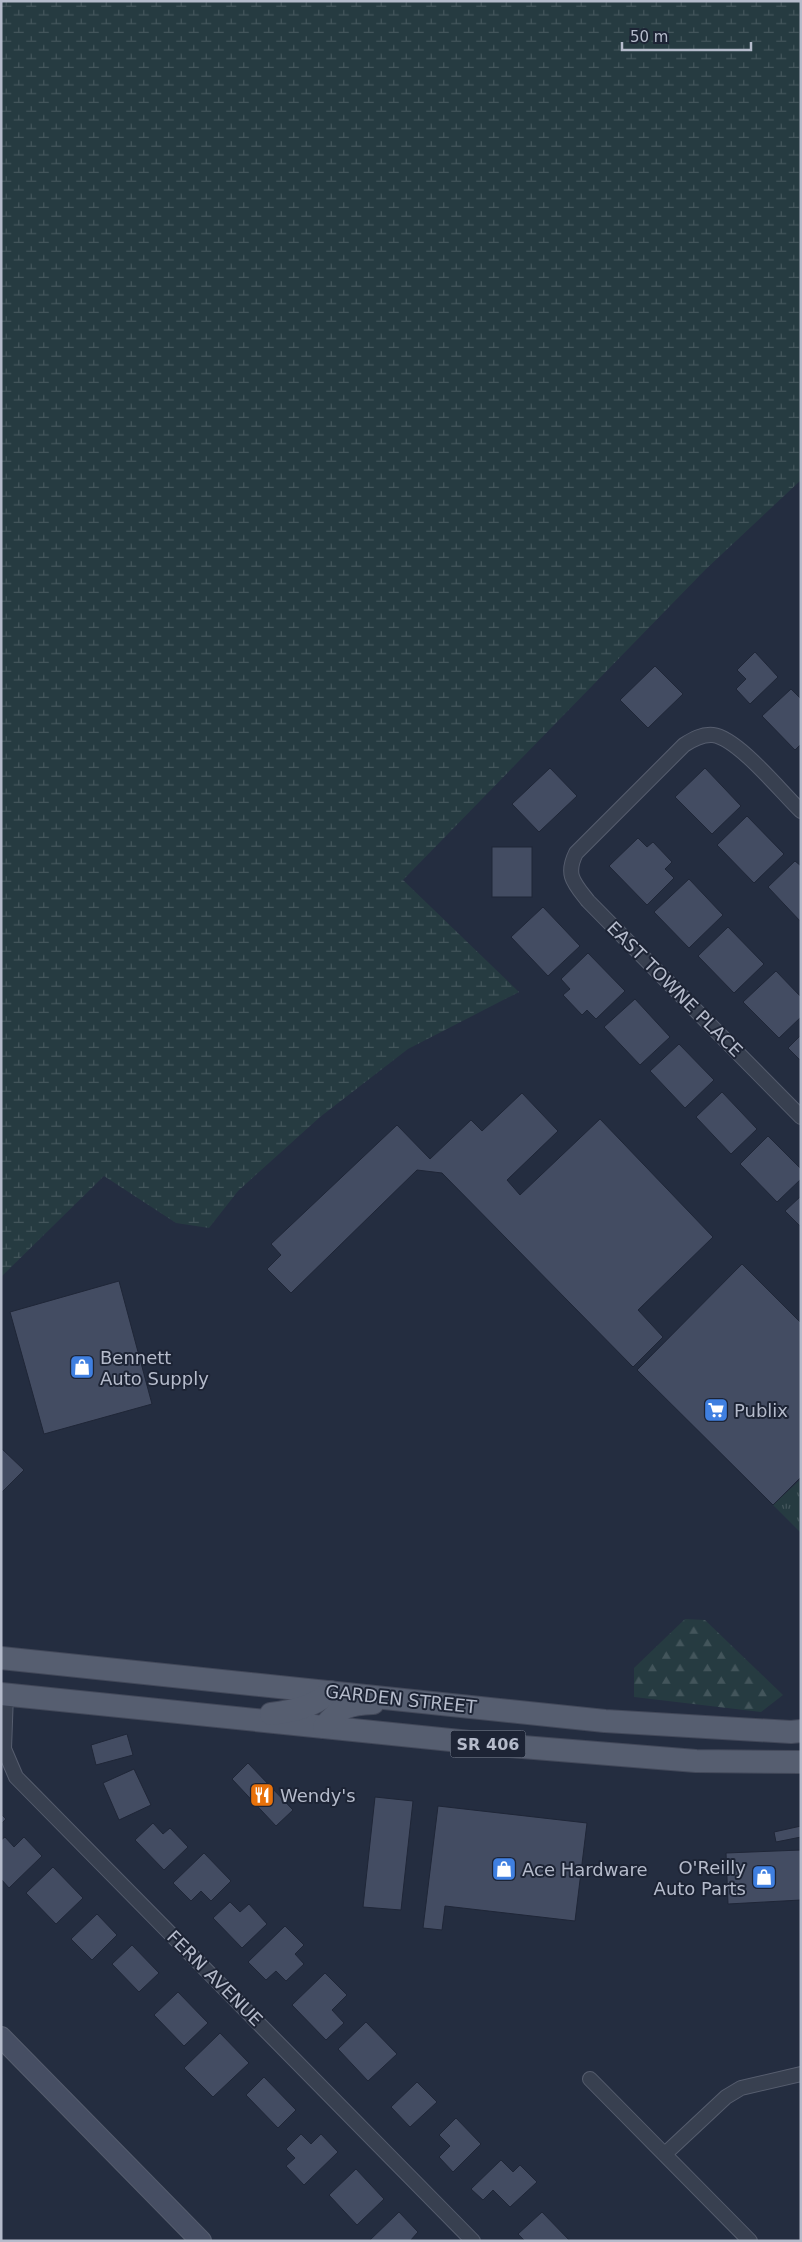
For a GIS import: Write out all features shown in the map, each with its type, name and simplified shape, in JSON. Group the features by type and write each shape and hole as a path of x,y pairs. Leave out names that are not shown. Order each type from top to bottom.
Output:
{"main road":[{"name":"GARDEN STREET","path":"1,1658 652,1725 801,1731"},
{"path":"238,1718 294,1711 319,1702 330,1692"},
{"name":"GARDEN STREET","path":"4,1694 510,1746 679,1760 801,1762"},
{"path":"324,1727 336,1712 353,1704 414,1700"}],"street":[{"name":"EAST TOWNE PLACE","path":"801,812 738,748 725,739 713,735 697,737 684,745 576,853 570,865 574,882 588,901 801,1116"},
{"name":"FERN AVENUE","path":"4,1694 4,1749 16,1777 473,2241"},
{"path":"1,2037 201,2241"},
{"path":"665,2154 726,2097 741,2088 801,2074"},
{"path":"590,2079 750,2241"}],"green space":[{"path":"1,1 801,1 801,480 706,569 403,880 519,992 408,1049 320,1117 238,1191 209,1228 176,1223 104,1176 1,1277"},
{"path":"801,1479 801,1533 773,1505"},
{"path":"685,1619 705,1620 783,1695 761,1712 634,1697 634,1668"}],"building":[{"path":"755,652 778,677 750,704 736,689 746,679 737,670"},
{"path":"655,666 683,694 648,728 620,700"},
{"path":"791,689 801,699 801,744 795,750 762,716"},
{"path":"550,768 577,796 539,832 512,804"},
{"path":"705,768 741,806 712,834 675,797"},
{"path":"747,816 784,854 754,883 717,845"},
{"path":"638,838 647,847 653,842 672,862 665,869 674,878 647,905 609,866"},
{"path":"492,847 532,847 532,897 492,897"},
{"path":"795,861 801,866 801,922 768,887"},
{"path":"689,879 723,915 689,948 654,912"},
{"path":"543,907 580,946 548,976 511,937"},
{"path":"728,927 764,964 734,993 698,956"},
{"path":"588,953 625,991 596,1019 587,1010 582,1015 563,995 570,989 561,979"},
{"path":"776,971 801,997 801,1017 779,1038 743,1002"},
{"path":"635,999 670,1037 640,1065 604,1027"},
{"path":"801,1035 801,1061 788,1048"},
{"path":"679,1044 714,1080 685,1108 650,1071"},
{"path":"722,1092 757,1129 731,1154 696,1117"},
{"path":"522,1093 558,1131 507,1180 520,1195 600,1119 713,1237 638,1310 663,1337 633,1367 442,1173 417,1170 291,1293 267,1269 281,1255 271,1244 397,1125 430,1159 471,1120 482,1131"},
{"path":"768,1136 801,1169 801,1179 777,1202 740,1164"},
{"path":"801,1196 801,1227 785,1211"},
{"path":"742,1264 801,1323 801,1477 773,1505 637,1370"},
{"path":"119,1281 152,1404 44,1434 10,1312"},
{"path":"1,1448 24,1470 1,1493"},
{"path":"127,1734 133,1755 96,1765 91,1745"},
{"name":"Wendy's","path":"248,1763 293,1810 276,1826 232,1779"},
{"path":"134,1769 151,1805 119,1820 103,1783"},
{"path":"375,1797 413,1801 401,1910 363,1907"},
{"path":"438,1806 587,1823 575,1921 445,1906 442,1930 423,1928"},
{"path":"1,1814 6,1819 1,1824"},
{"path":"153,1823 163,1834 170,1828 188,1847 164,1870 135,1840"},
{"path":"801,1826 801,1837 776,1842 774,1832"},
{"path":"5,1837 14,1847 24,1837 42,1856 9,1888 1,1879 1,1840"},
{"path":"801,1850 801,1900 728,1904 726,1853"},
{"path":"204,1853 231,1881 211,1901 201,1891 191,1901 173,1883"},
{"path":"53,1867 83,1898 56,1924 26,1893"},
{"path":"230,1902 240,1912 249,1904 267,1924 242,1948 213,1918"},
{"path":"97,1914 117,1935 92,1960 71,1939"},
{"path":"285,1926 304,1945 295,1954 304,1964 286,1981 276,1971 266,1980 248,1962"},
{"path":"132,1945 159,1973 139,1992 112,1964"},
{"path":"325,1973 347,1995 332,2010 344,2023 326,2040 292,2005"},
{"path":"178,1992 208,2023 184,2046 154,2015"},
{"path":"366,2022 397,2054 368,2081 338,2049"},
{"path":"220,2033 249,2063 213,2097 184,2068"},
{"path":"264,2077 296,2110 278,2128 246,2095"},
{"path":"417,2082 437,2102 410,2127 391,2107"},
{"path":"456,2118 481,2144 453,2172 439,2157 450,2146 439,2135"},
{"path":"301,2134 311,2144 321,2134 338,2152 304,2185 286,2166 295,2158 286,2149"},
{"path":"501,2160 513,2172 520,2165 537,2182 510,2207 493,2190 483,2200 471,2189"},
{"path":"356,2169 384,2199 357,2225 329,2195"},
{"path":"399,2212 418,2232 410,2241 369,2241"},
{"path":"542,2212 570,2241 525,2241 518,2234"}],"place":[{"name":"Bennett Auto Supply","path":"82,1367"},
{"name":"Publix","path":"716,1410"},
{"name":"Wendy's","path":"262,1795"},
{"name":"Ace Hardware","path":"504,1869"},
{"name":"O'Reilly Auto Parts","path":"764,1877"}]}
